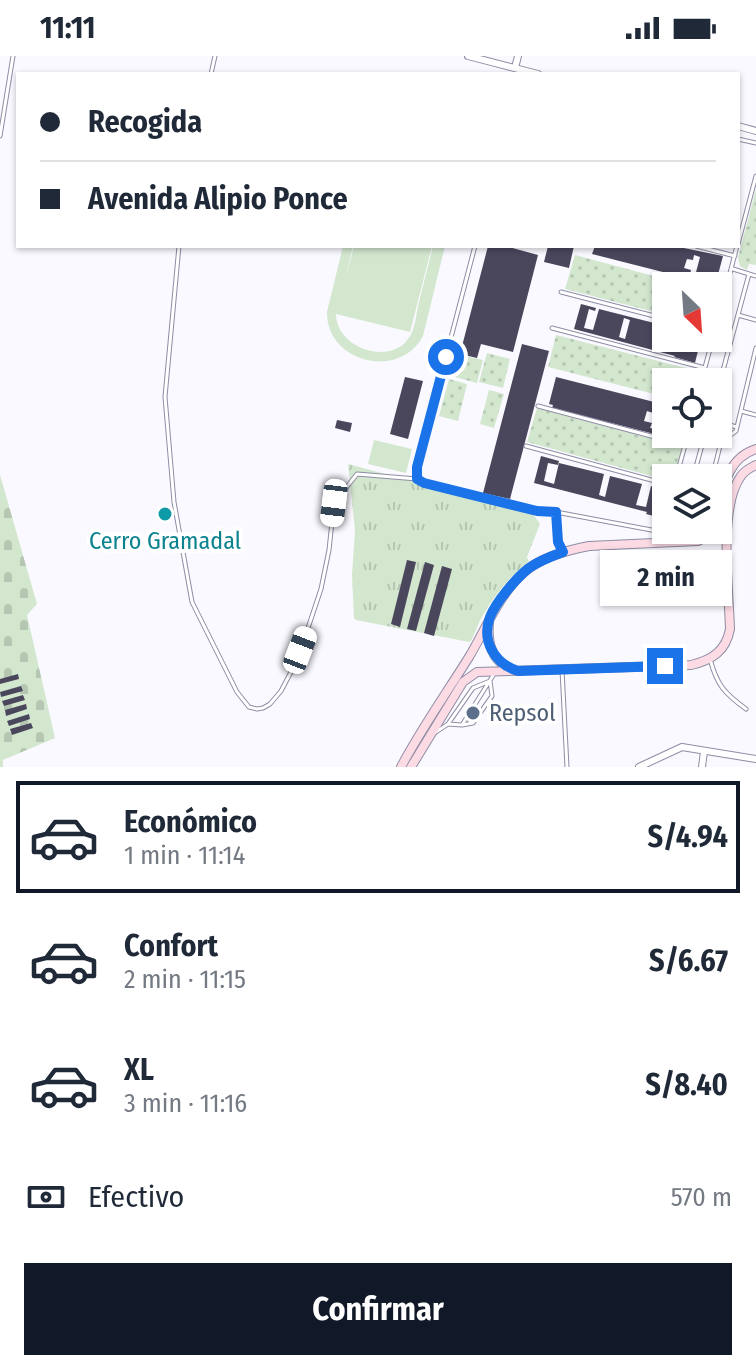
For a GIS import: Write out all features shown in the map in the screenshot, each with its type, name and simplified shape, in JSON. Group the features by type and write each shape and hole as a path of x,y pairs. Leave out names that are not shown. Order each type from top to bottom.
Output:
{"main road":[{"path":"732,466 742,455 756,449"},
{"path":"401,767 463,682 477,672 691,665 710,659 719,652 730,629 726,549 735,486 744,472 756,465"},
{"path":"411,767 426,733 490,618 507,591 529,568 563,552 589,546 652,543"},
{"path":"721,544 726,549"},
{"path":"490,618 488,638 494,655 508,668 518,671"}],"street":[{"path":"468,56 530,72"},
{"path":"515,68 518,56"},
{"path":"639,767 653,764 682,747 752,758 748,767"},
{"path":"702,767 704,751"}],"lane":[{"path":"0,136 13,56"},
{"path":"740,237 756,176"},
{"path":"179,248 165,397 174,502 192,602 237,692 249,707 257,709 270,704 291,672 321,589 334,503 357,474 417,479 537,511 652,530"},
{"path":"417,479 417,467 474,248"},
{"path":"704,248 735,256"},
{"path":"730,272 737,248"},
{"path":"731,269 756,276"},
{"path":"724,368 749,274"},
{"path":"561,292 652,315"},
{"path":"738,315 756,320"},
{"path":"552,328 705,368 709,352"},
{"path":"732,434 736,431 756,348"},
{"path":"538,406 652,436"},
{"path":"741,411 756,415"},
{"path":"732,426 737,427"},
{"path":"526,446 652,480"},
{"path":"556,512 558,542 563,552"},
{"path":"710,659 718,684 726,695 746,709"},
{"path":"562,670 567,767"},
{"path":"462,725 496,671"},
{"path":"426,733 448,724 473,723 492,696 490,681"},
{"path":"448,724 473,688 490,681"}],"green space":[{"path":"756,189 756,265 749,264 747,270 740,266 738,258"},
{"path":"343,248 353,248 345,279 353,248 431,248 410,332 336,314 338,326 355,345 379,352 391,351 410,336 432,248 445,248 423,336 412,350 398,358 366,360 351,353 338,343 330,329 327,312"},
{"path":"575,255 652,276 652,311 565,289"},
{"path":"556,335 686,368 652,368 652,393 548,367"},
{"path":"487,353 510,359 503,388 479,382"},
{"path":"456,354 483,360 477,383 451,376"},
{"path":"449,379 467,384 458,421 439,416"},
{"path":"489,390 504,394 494,428 480,424"},
{"path":"537,408 652,439 652,448 682,448 678,464 652,464 652,476 527,442"},
{"path":"374,440 412,449 406,473 368,464"},
{"path":"348,464 533,514 540,524 527,557 529,562 497,594 471,641 354,618 352,575 355,530"},
{"path":"0,475 37,604 27,615 55,738 3,760 3,767 0,767"}],"building":[{"path":"487,248 512,248 538,255 513,352 481,344 477,358 460,354"},
{"path":"548,248 574,248 569,268 544,262"},
{"path":"594,248 684,248 723,256 719,272 696,272 700,257 694,255 693,260 687,259 684,268 691,272 663,272 592,254"},
{"path":"581,304 596,308 595,311 589,309 584,328 593,330 599,309 652,322 652,350 574,329","holes":["624,318 630,320 625,339 619,337"]},
{"path":"522,344 549,351 510,499 483,493"},
{"path":"660,352 698,352 695,363"},
{"path":"405,377 423,381 408,439 390,434"},
{"path":"556,377 652,401 652,413 647,411 644,421 652,423 652,433 552,408 553,405 549,404"},
{"path":"337,420 352,423 350,432 335,428"},
{"path":"541,456 559,461 558,465 548,463 544,481 554,484 559,463 604,474 599,495 605,497 610,476 642,484 636,505 646,507 651,486 652,516 647,512 534,483"},
{"path":"407,560 416,562 400,627 391,624"},
{"path":"425,562 434,565 416,631 407,629"},
{"path":"442,566 452,569 434,636 424,633"},
{"path":"18,674 19,679 0,684 0,679"},
{"path":"21,686 23,691 1,697 0,692"},
{"path":"23,695 25,700 4,706 2,701"},
{"path":"26,704 27,709 6,716 5,710"},
{"path":"29,714 30,719 9,726 7,721"},
{"path":"31,723 33,728 12,735 10,729"}],"place":[{"name":"Cerro Gramadal","path":"165,514"},
{"name":"Repsol","path":"473,713"}],"route":[{"path":"446,357 417,467 417,479 537,511 556,512 558,542 563,552 529,568 507,591 490,618 488,638 494,655 508,668 518,671 665,666"}]}
